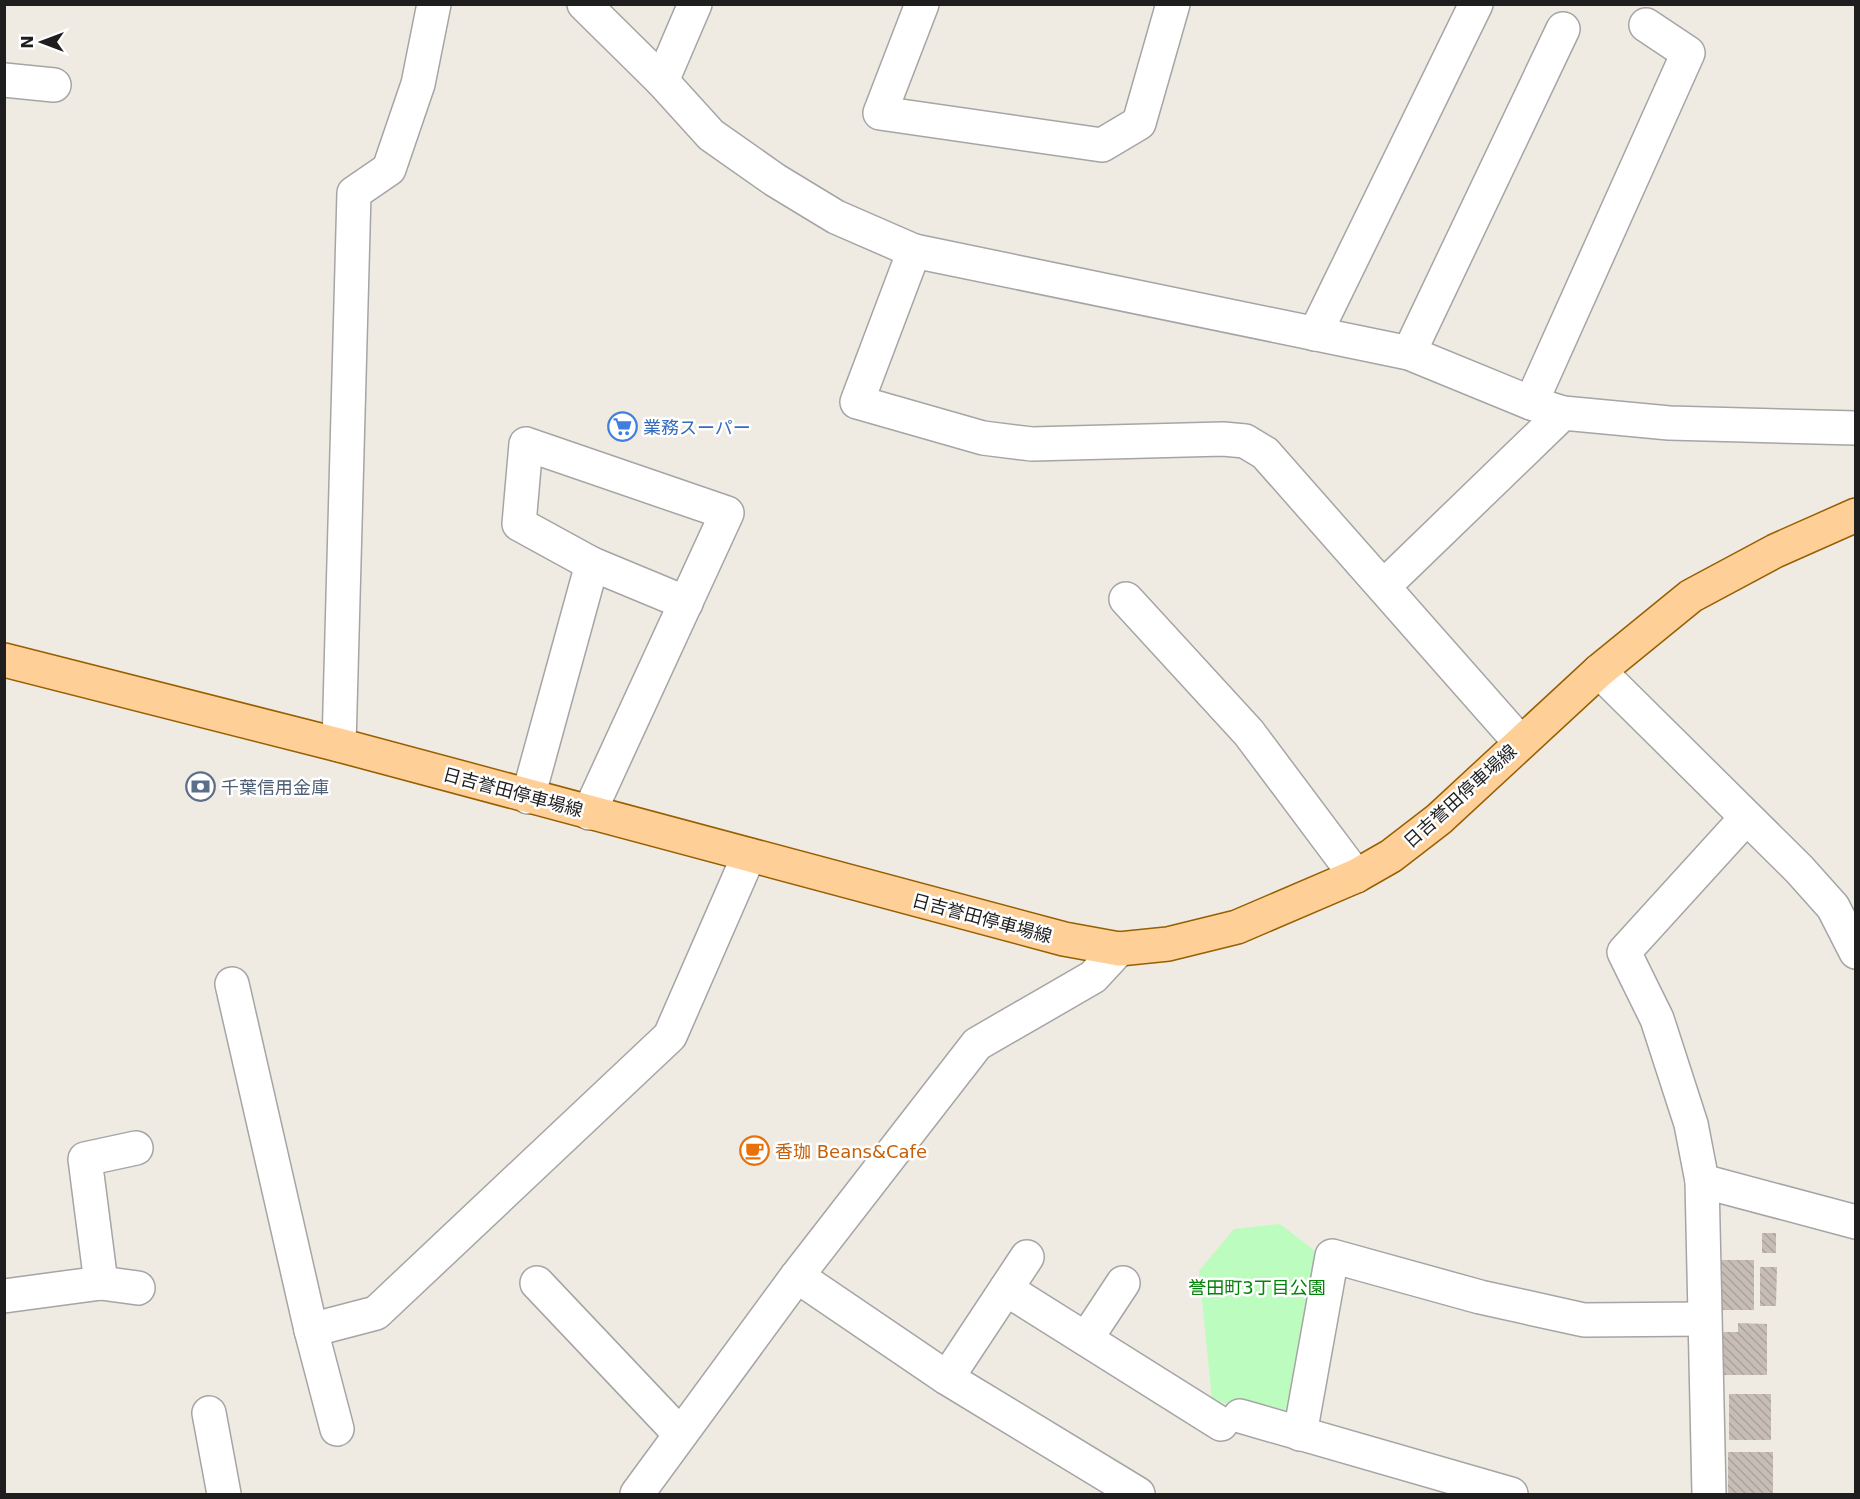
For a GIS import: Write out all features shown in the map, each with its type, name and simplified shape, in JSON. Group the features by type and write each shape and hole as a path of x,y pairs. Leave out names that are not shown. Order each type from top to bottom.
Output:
{"main road":[{"name":"日吉誉田停車場線","path":"4,660 339,745 1064,939 1119,949 1168,944 1237,927 1356,876 1391,856 1439,819 1599,671 1691,596 1775,551 1856,515"}],"street":[{"path":"339,745 354,193 388,169 418,84 434,4"},
{"path":"584,4 662,81 711,135 775,180 836,217 914,251 1409,353 1532,404 1563,413 1669,423 1856,428"},
{"path":"662,81 695,4"},
{"path":"922,4 880,113 1102,145 1139,123 1173,4"},
{"path":"1315,334 1476,4"},
{"path":"1532,404 1688,53 1646,25"},
{"path":"1409,353 1563,29"},
{"path":"4,80 54,85"},
{"path":"914,251 857,402 983,438 1032,444 1222,439 1245,441 1265,453 1520,742"},
{"path":"1384,586 1563,413"},
{"path":"589,813 686,603 727,513 526,444 519,524 592,564 686,603"},
{"path":"528,797 592,564"},
{"path":"1126,599 1249,733 1356,876"},
{"path":"1599,671 1799,869 1833,907 1856,951"},
{"path":"1709,1494 1702,1181 1691,1124 1657,1019 1624,952 1746,818"},
{"path":"311,1330 376,1313 670,1036 748,855"},
{"path":"637,1494 797,1276 977,1044 1093,977 1119,949"},
{"path":"232,984 311,1330 337,1429"},
{"path":"101,1283 85,1159 135,1148"},
{"path":"1702,1181 1856,1222"},
{"path":"947,1378 1027,1257"},
{"path":"1300,1434 1332,1257 1480,1297 1584,1320 1704,1319"},
{"path":"797,1276 947,1378 1138,1494"},
{"path":"4,1296 101,1283 138,1288"},
{"path":"537,1283 680,1434"},
{"path":"1086,1339 1123,1283"},
{"path":"1006,1289 1086,1339 1231,1420 1300,1434 1511,1494"},
{"path":"208,1413 224,1494"}],"green space":[{"name":"誉田町3丁目公園","path":"1280,1224 1318,1253 1290,1412 1273,1420 1212,1399 1199,1271 1234,1229"}],"building":[{"path":"1762,1233 1776,1233 1776,1253 1762,1253"},
{"path":"1716,1260 1754,1260 1754,1310 1716,1310"},
{"path":"1760,1267 1777,1267 1776,1306 1760,1306"},
{"path":"1738,1323 1767,1324 1767,1375 1714,1375 1714,1332 1738,1332"},
{"path":"1729,1394 1771,1394 1771,1440 1729,1440"},
{"path":"1728,1452 1773,1452 1773,1494 1728,1494"}],"place":[{"name":"業務スーパー","path":"622,427"},
{"name":"千葉信用金庫","path":"200,787"},
{"name":"香珈 Beans&Cafe","path":"754,1151"}]}
